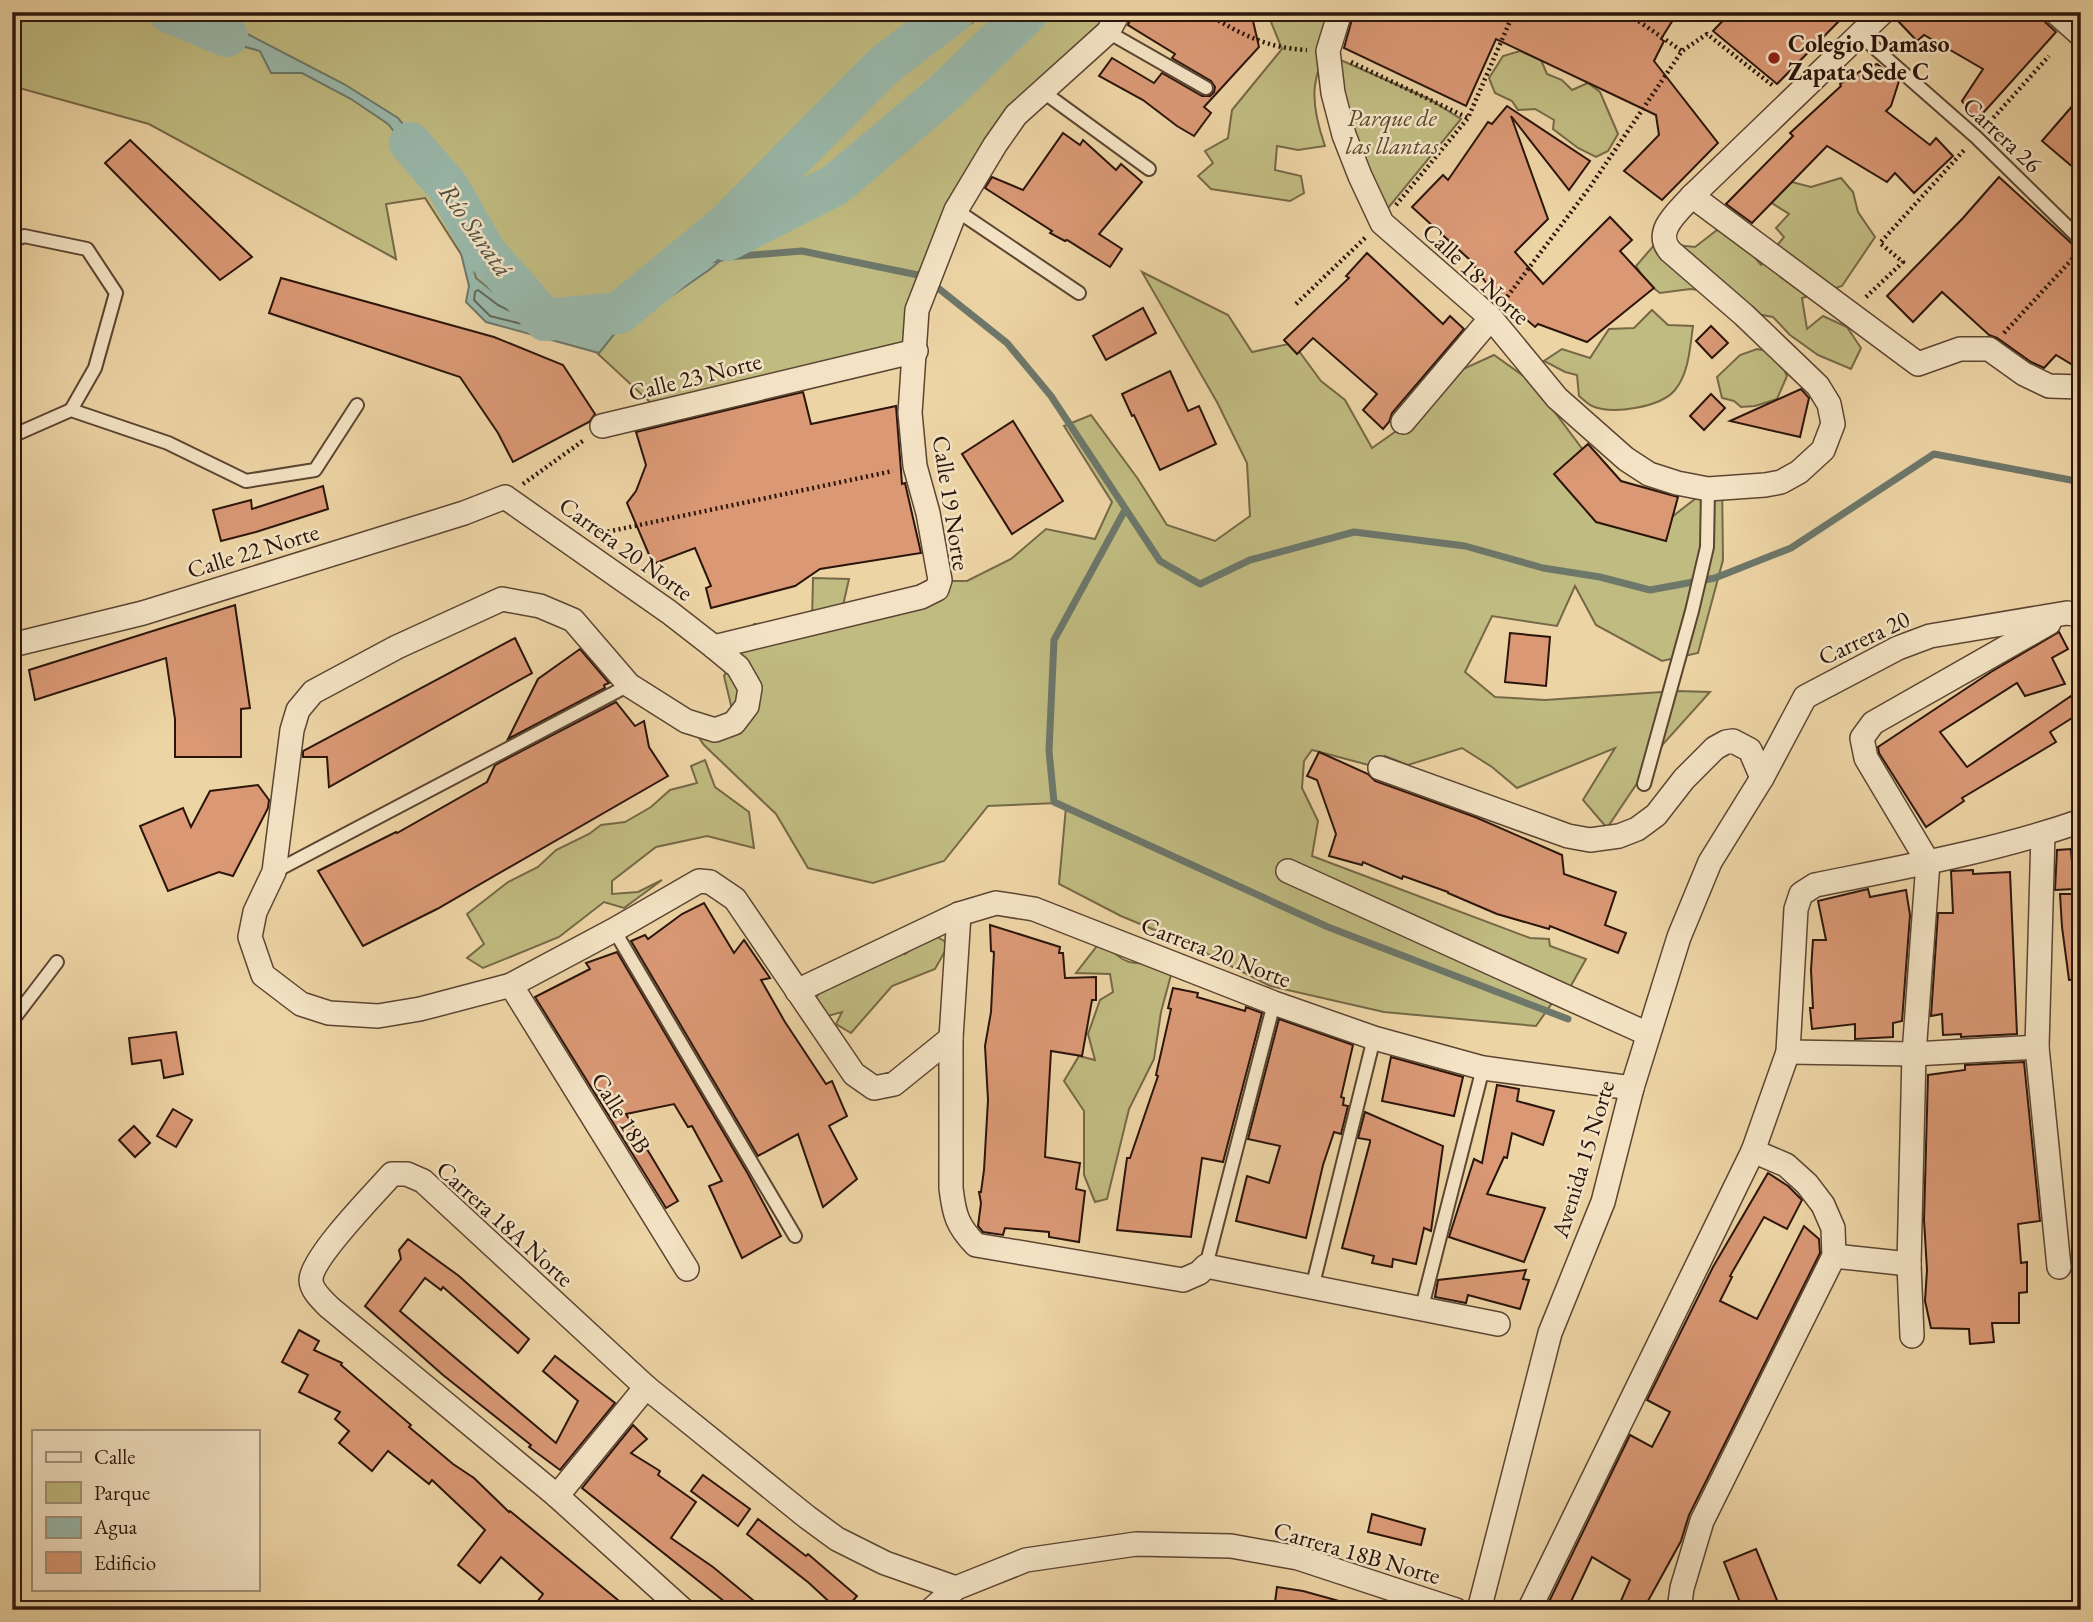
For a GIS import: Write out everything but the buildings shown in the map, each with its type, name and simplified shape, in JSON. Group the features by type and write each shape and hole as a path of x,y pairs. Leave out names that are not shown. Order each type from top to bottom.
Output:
{"street":[{"name":"Calle 18 Norte","path":"1340,12 1328,51 1333,93 1348,145 1382,223 1491,318 1558,398 1626,458 1649,474 1677,484 1708,489 1781,482 1799,472 1823,450 1833,424 1829,404 1818,386 1744,314 1666,246 1664,233 1667,224 1883,12"},
{"path":"2055,12 2081,35"},
{"name":"Calle 19 Norte","path":"714,647 921,597 937,589 940,580 915,466 910,412 917,310 956,211 995,145 1016,115 1113,22"},
{"path":"1692,197 1919,364 1960,349 1989,349 2024,374 2049,386 2081,387"},
{"path":"1403,422 1491,318"},
{"name":"Calle 23 Norte","path":"603,426 916,351"},
{"name":"Carrera 20 Norte","path":"505,497 569,540 714,647 738,667 750,688 747,706 734,723 715,730 686,721 629,685"},
{"name":"Calle 22 Norte","path":"12,645 156,609 464,513 505,497"},
{"path":"629,685 573,620 540,606 502,599 397,647 313,692 298,710 292,730 274,872 255,912 250,937 253,953 263,975 301,1004 329,1013 378,1016 420,1009 511,985 699,881 710,882 735,899 854,1074 874,1088 894,1084 951,1038"},
{"path":"1912,1336 1909,1264 1914,1054 1928,862 1866,758 1862,738 1873,723 2074,614"},
{"name":"Carrera 20","path":"1762,778 1805,697 1898,648 1930,636 2074,614"},
{"path":"1380,768 1569,836 1590,840 1619,836 1637,829 1656,816 1684,779 1715,748 1726,742 1733,741 1750,750 1762,778"},
{"name":"Avenida 15 Norte","path":"1479,1610 1550,1333 1603,1202 1632,1088 1679,937 1710,862 1762,778"},
{"path":"1529,1610 1753,1151 1788,1052 1796,909 1801,894 1815,885 1928,862 2043,834 2081,821"},
{"path":"2043,834 2037,1047 2059,1267"},
{"path":"1288,871 1648,1034"},
{"name":"Carrera 20 Norte","path":"797,991 959,914 996,903 1034,909 1274,1003 1374,1038 1483,1068 1632,1088"},
{"path":"959,914 951,1038 951,1188 953,1212 963,1232 976,1245 1183,1280 1199,1273 1206,1266 1498,1324"},
{"name":"Calle 18B","path":"511,985 687,1269"},
{"path":"1788,1052 1914,1054 2037,1047"},
{"path":"1679,1610 1682,1588 1702,1521 1834,1256 1833,1228 1823,1205 1807,1184 1786,1165 1753,1151"},
{"name":"Carrera 18A Norte","path":"683,1610 557,1496 329,1307 315,1291 311,1280 315,1266 392,1174 407,1174 423,1181 646,1387 837,1539 885,1563 956,1588"},
{"path":"1834,1256 1909,1264"},
{"path":"557,1496 646,1387"},
{"name":"Carrera 18B Norte","path":"931,1610 956,1588 1026,1560 1136,1544 1231,1546 1298,1558 1456,1610"}],"lane":[{"path":"1113,22 1206,88"},
{"name":"Carrera 26","path":"1860,35 1976,137 2081,240"},
{"path":"1042,91 1149,169"},
{"path":"956,211 1079,293"},
{"path":"12,241 24,236 87,249 116,293 95,368 71,410 12,436"},
{"path":"71,410 168,443 246,481 315,470 357,405"},
{"path":"1644,784 1707,547 1708,489"},
{"path":"274,872 629,685"},
{"path":"614,930 795,1236"},
{"path":"12,1021 58,962"},
{"path":"1206,1266 1274,1003"},
{"path":"1312,1288 1374,1038"},
{"path":"1422,1307 1483,1068"}],"path":[{"path":"1296,304 1382,223 1468,118 1514,12"},
{"path":"1625,12 1682,51"},
{"path":"1491,318 1590,187 1682,51 1707,34 1772,85"},
{"path":"1849,312 1903,262 1881,243 2049,56"},
{"path":"1989,349 2081,250"},
{"name":"Calle 23 Norte","path":"505,497 603,426"},
{"path":"569,540 915,466"}],"green space":[{"path":"12,12 1119,12 995,145 909,346 652,404 596,352 484,290 425,198 386,204 396,259 149,124 12,86"},
{"path":"1267,12 1321,12 1336,26 1322,59 1315,85 1316,111 1325,146 1298,150 1277,146 1275,170 1301,176 1304,193 1290,201 1211,189 1198,176 1213,163 1205,151 1228,138 1232,110 1282,49"},
{"path":"1520,51 1541,60 1547,74 1562,80 1572,90 1588,83 1600,92 1618,134 1608,151 1596,157 1578,148 1553,129 1554,120 1535,109 1518,110 1512,101 1495,93 1489,78 1503,56"},
{"name":"Parque de las llantas","path":"1336,58 1429,99 1461,119 1384,213 1344,135"},
{"path":"1841,178 1853,192 1858,212 1875,237 1842,286 1802,298 1807,329 1823,316 1847,327 1861,348 1851,369 1818,355 1790,335 1773,317 1735,310 1715,292 1690,289 1660,293 1647,283 1636,266 1656,243 1695,247 1717,230 1736,234 1761,265 1784,237 1776,228 1789,214 1767,200 1792,182 1811,187"},
{"path":"1142,272 1228,315 1252,352 1293,343 1321,381 1345,400 1372,448 1419,415 1461,370 1494,355 1532,382 1617,495 1673,516 1722,478 1723,560 1698,653 1662,661 1596,625 1575,586 1557,626 1492,616 1465,672 1495,697 1545,700 1677,691 1710,692 1664,743 1607,828 1583,800 1615,748 1517,788 1492,767 1462,748 1408,765 1385,756 1380,768 1312,750 1304,761 1302,788 1318,821 1312,856 1530,938 1549,939 1550,946 1586,959 1564,998 1557,996 1536,1026 1384,1012 1270,986 1186,943 1121,916 1059,884 1066,807 1057,803 988,806 944,861 873,883 808,868 776,814 704,745 684,716 735,722 724,676 754,624 812,622 813,578 849,579 842,610 885,607 926,581 967,581 1011,559 1046,529 1095,539 1112,502 1064,426 1091,415 1138,479 1167,525 1215,541 1250,516 1247,463 1217,402"},
{"path":"1652,310 1668,325 1693,326 1688,360 1680,383 1659,401 1636,408 1612,410 1592,406 1579,396 1577,375 1544,361 1562,349 1590,358 1609,329 1634,328"},
{"path":"1757,349 1777,353 1787,376 1777,399 1741,407 1734,401 1722,398 1717,377 1740,355"},
{"path":"705,760 715,787 749,812 754,848 707,836 656,847 612,881 612,894 638,892 662,880 624,908 604,902 559,937 483,968 467,958 484,944 467,914 508,882 538,867 556,850 601,825 625,822 651,807 670,790 697,783 691,766"},
{"path":"931,933 949,944 935,969 892,986 851,1033 836,1024 842,1012 824,1017 813,1003 827,980 898,945 905,954"},
{"path":"1106,944 1129,962 1158,961 1171,975 1161,1012 1154,1059 1129,1109 1107,1199 1095,1202 1084,1175 1084,1111 1064,1081 1079,1056 1095,1060 1088,1034 1100,1000 1113,992 1110,974 1076,973 1097,946"}],"water":[{"path":"173,12 205,12 344,84 398,118 436,164 452,197 476,278 502,299 566,330 595,326 693,272 716,250 713,233 729,208 758,201 853,102 971,12 987,12 850,111 799,172 751,219 745,240 709,270 670,297 624,322 599,353 486,322 466,302 469,286 454,225 431,178 388,124 351,99 302,73 271,73 260,51 227,42 178,21"}],"waterway":[{"name":"Río Suratá","path":"169,12 227,36"},
{"name":"Río Suratá","path":"410,143 448,187 485,252 545,320 619,313 726,225 883,66 954,12"},
{"path":"727,240 835,185 943,94 1028,12"},
{"path":"674,267 727,257 802,251 923,276 1007,343 1051,396 1160,561 1200,584 1250,560 1354,532 1465,546 1543,568 1600,577 1650,590 1715,578 1791,548 1934,454 2081,482"},
{"path":"1125,510 1054,640 1049,751 1054,802 1328,927 1568,1019"}],"place":[{"name":"Colegio Damaso Zapata Sede C","path":"1774,58"}]}
